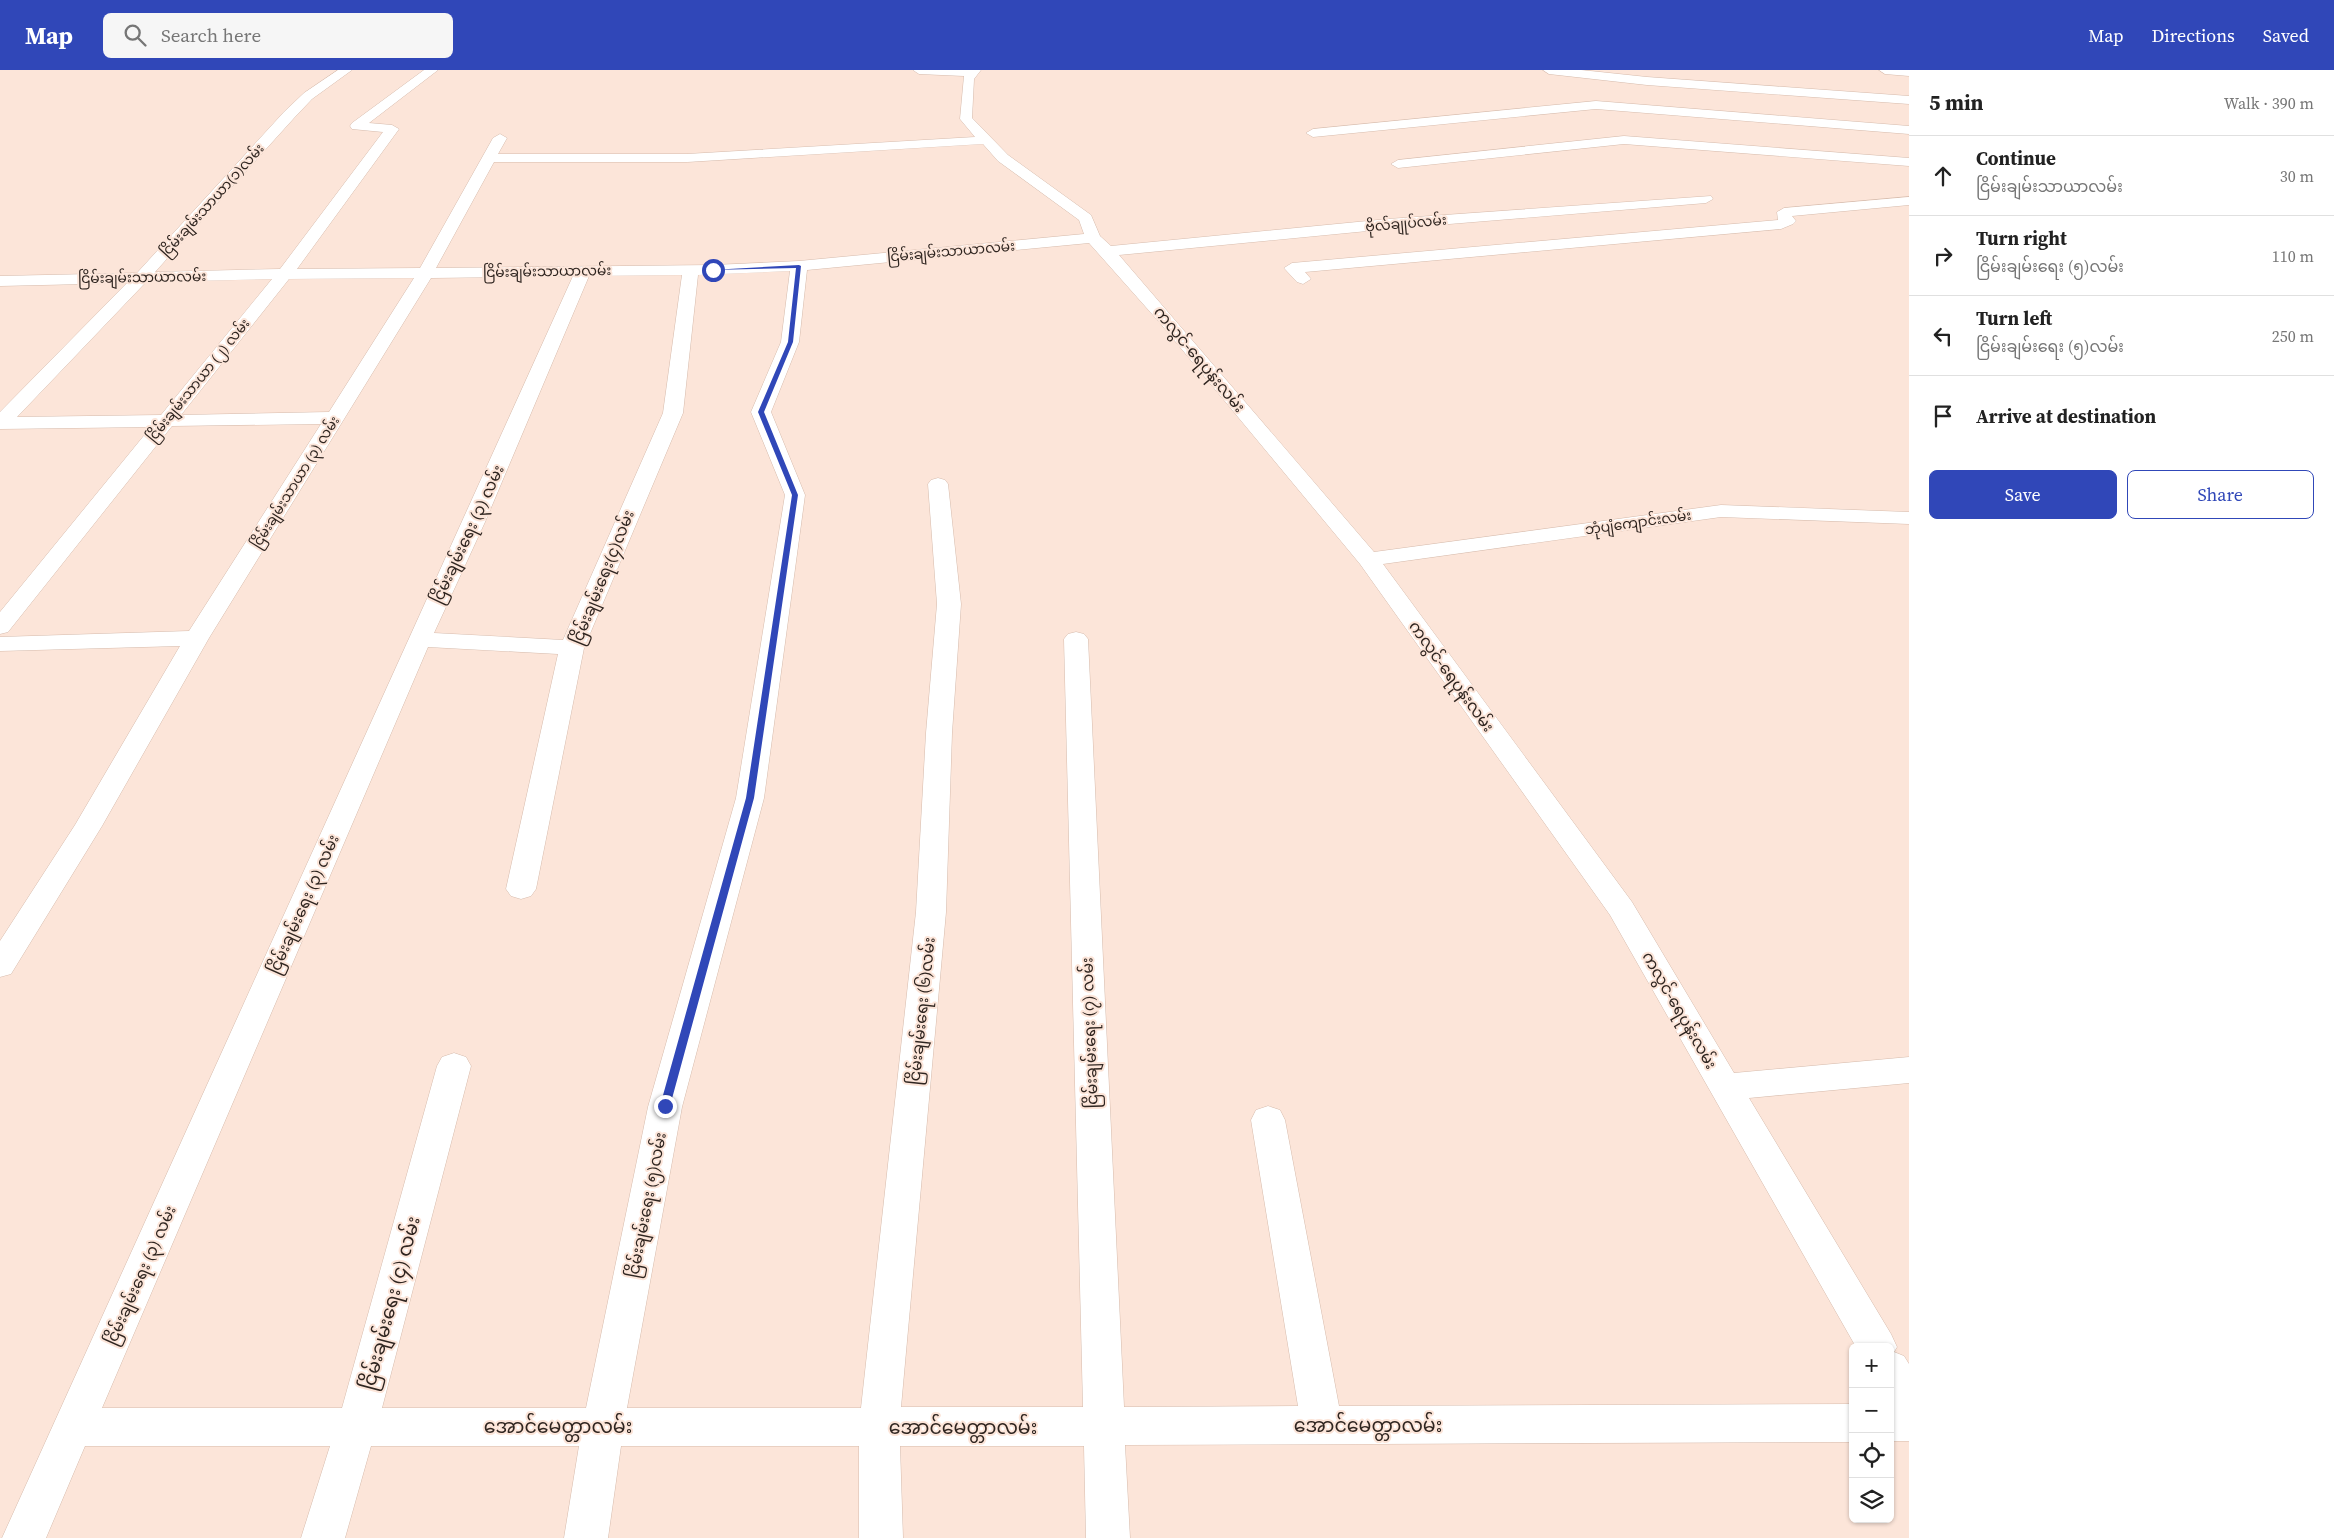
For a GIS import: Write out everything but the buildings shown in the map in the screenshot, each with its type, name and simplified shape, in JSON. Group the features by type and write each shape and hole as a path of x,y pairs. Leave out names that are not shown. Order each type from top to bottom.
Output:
{"street":[{"name":"ငြိမ်းချမ်းသာယာ(၁)လမ်း","path":"0,423 142,277 288,115 308,96 346,70"},
{"name":"ငြိမ်းချမ်းသာယာ (၂) လမ်း","path":"0,627 284,274 392,129 357,126 432,70"},
{"path":"919,70 974,72"},
{"path":"1549,70 1647,81 1909,100"},
{"path":"1885,70 1909,72"},
{"name":"ကလွင်-ရေပုန်းလမ်း","path":"974,72 968,79 966,119 1003,158 1086,218 1100,244 1368,559 1621,909 1875,1343"},
{"path":"1313,133 1596,105 1909,130"},
{"name":"ငြိမ်းချမ်းသာယာ (၃) လမ်း","path":"0,966 88,826 197,638 426,272 500,138"},
{"path":"489,158 687,158 986,140"},
{"path":"1398,164 1624,140 1909,162"},
{"name":"ဗိုလ်ချုပ်လမ်း","path":"1100,244 1706,199"},
{"path":"1303,279 1292,268 1781,224 1788,222 1783,215 1784,212 1909,201"},
{"name":"ငြိမ်းချမ်းသာယာလမ်း","path":"0,281 284,274 691,270 799,266 1100,244"},
{"name":"ငြိမ်းချမ်းရေး (၅)လမ်း","path":"586,1538 603,1426 665,1106 750,798 795,495 761,412 790,342 799,266"},
{"name":"ငြိမ်းချမ်းရေး(၄)လမ်း","path":"521,889 572,648 629,511 673,413 691,270"},
{"name":"ငြိမ်းချမ်းရေး (၃) လမ်း","path":"24,1538 419,639 474,522 582,271"},
{"path":"0,423 335,418"},
{"name":"ငြိမ်းချမ်းရေး (၆)လမ်း","path":"881,1538 879,1427 931,912 939,733 948,604 938,484"},
{"name":"ဘုံပျံကျောင်းလမ်း","path":"1368,559 1721,511 1909,518"},
{"path":"0,644 197,638"},
{"path":"419,639 572,648"},
{"name":"ငြိမ်းချမ်းရေး (၇) လမ်း","path":"1076,639 1108,1538"},
{"name":"ငြိမ်းချမ်းရေး (၄) လမ်း","path":"323,1538 357,1425 454,1066"},
{"path":"1724,1087 1909,1070"},
{"path":"1268,1120 1322,1425"},
{"path":"1894,1375 1909,1400"},
{"path":"1894,1422 1909,1422"},
{"name":"အောင်မေတ္တာလမ်း","path":"73,1427 357,1425 879,1427 1849,1423"}],"route":[{"path":"665,1106 750,798 795,495 761,412 790,342 799,266 713,270"}]}
